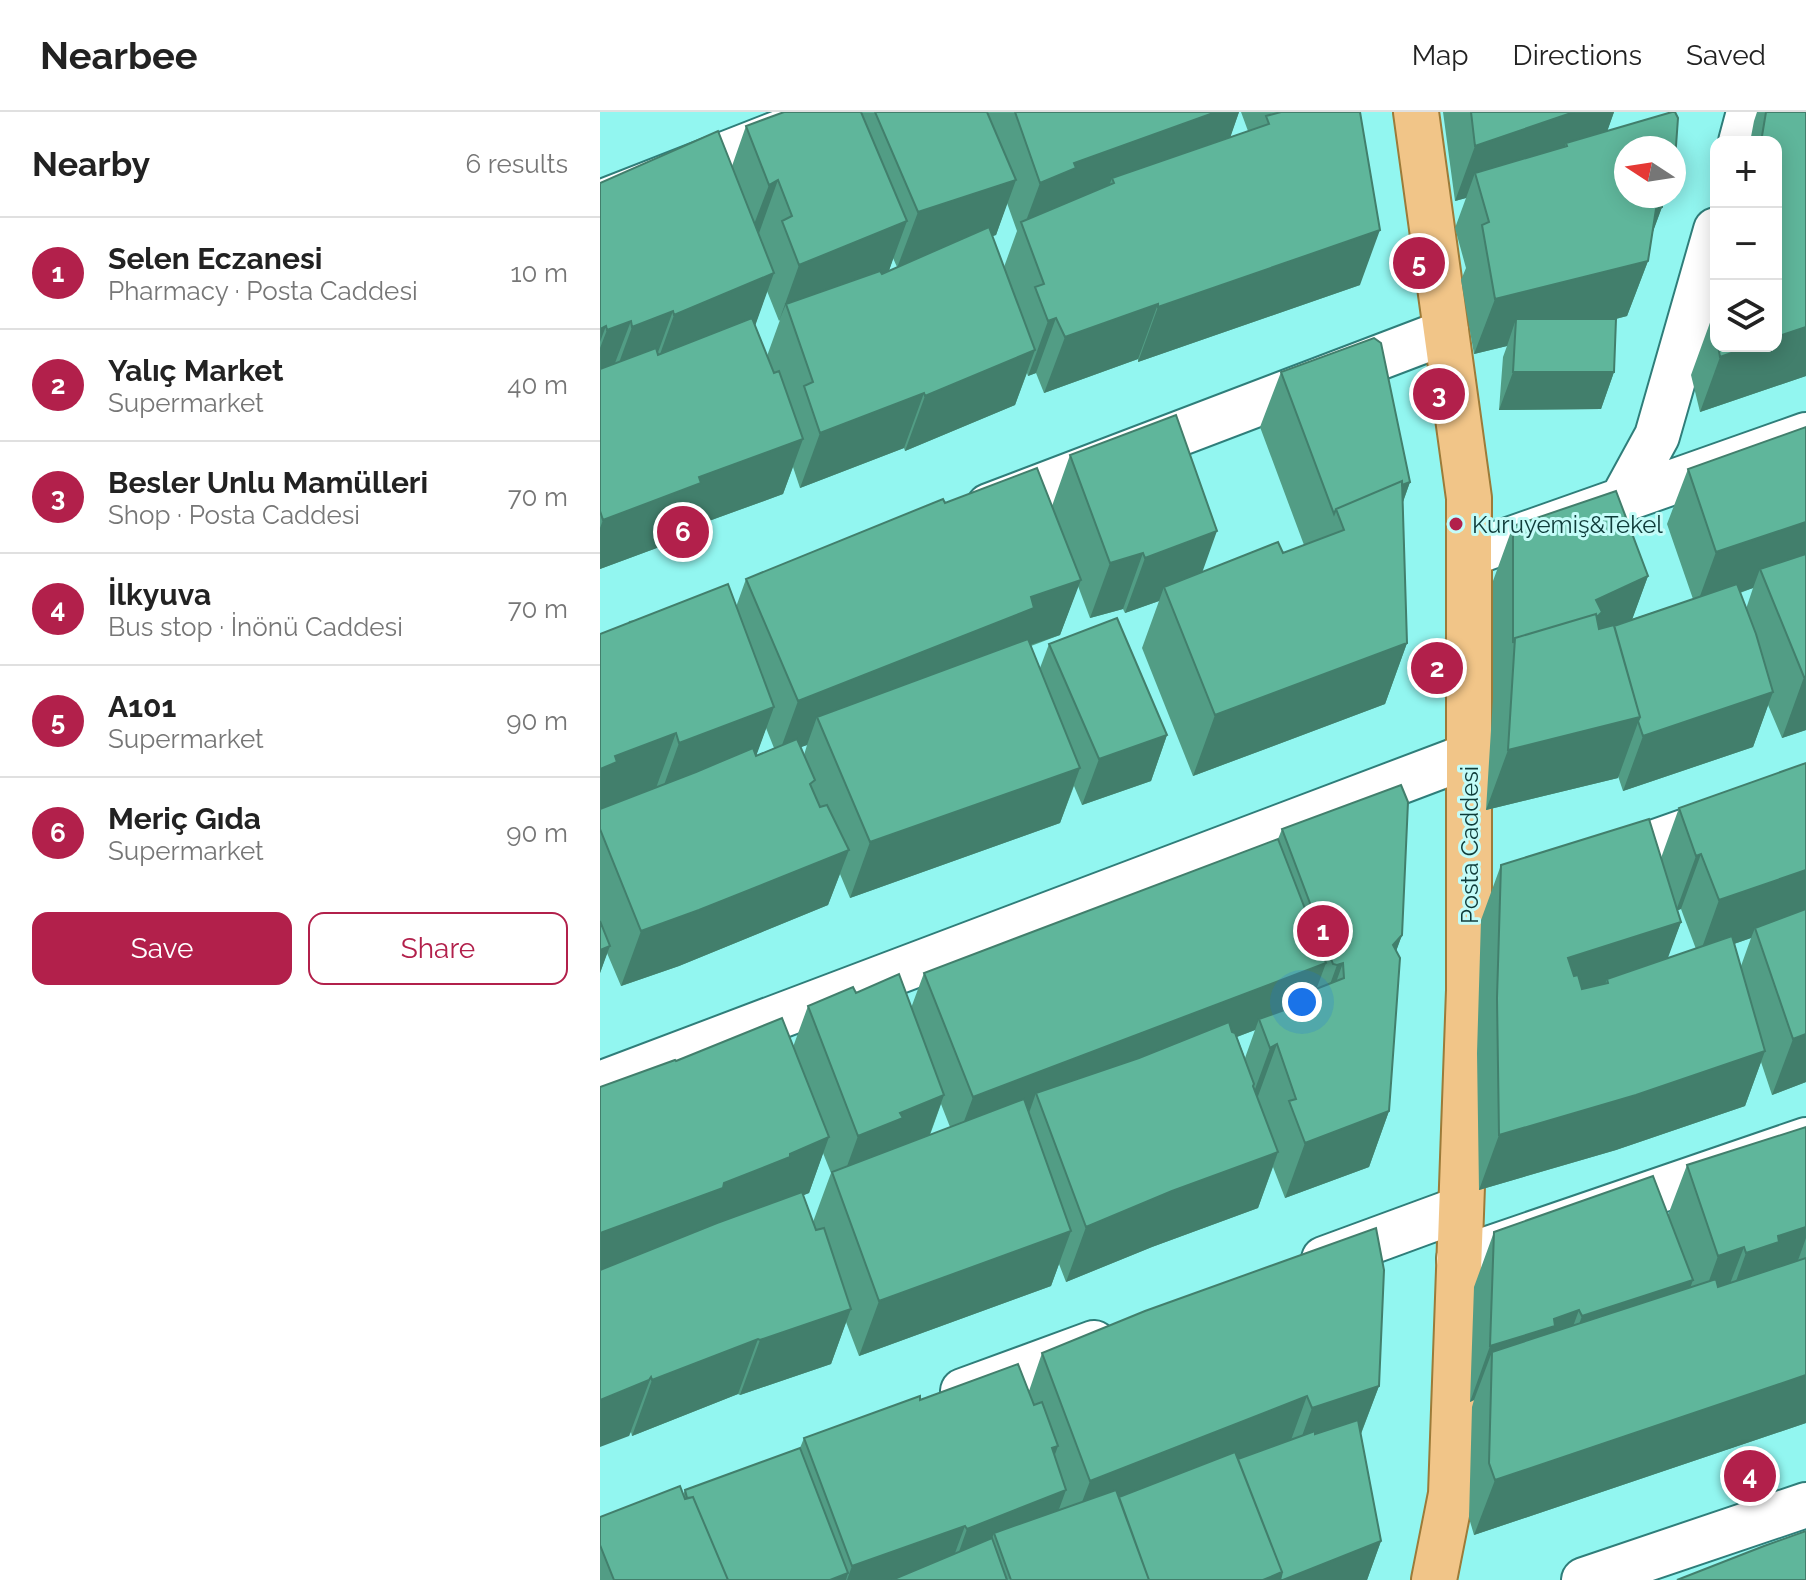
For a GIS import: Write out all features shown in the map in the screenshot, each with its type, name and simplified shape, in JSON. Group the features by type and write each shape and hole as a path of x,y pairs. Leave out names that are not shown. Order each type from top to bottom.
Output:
{"main road":[{"name":"Posta Caddesi","path":"1416,112 1469,498 1469,990 1451,1494 1434,1580"}],"street":[{"path":"600,203 833,112"},
{"path":"1743,136 1749,112"},
{"path":"1622,500 1657,436 1710,251"},
{"path":"956,518 1446,332"},
{"path":"1469,554 1806,435"},
{"path":"600,1084 1468,756"},
{"path":"1557,877 1806,789"},
{"path":"1469,908 1513,893"},
{"path":"1459,1259 1806,1140"},
{"path":"1282,1274 1460,1209"},
{"path":"926,1404 1134,1328"},
{"path":"1584,1580 1806,1505"}],"building":[{"path":"784,112 861,112 907,221 799,265 782,221 792,216 778,180 769,185 746,126"},
{"path":"875,112 987,112 1016,180 918,212"},
{"path":"1015,112 1216,112 1074,163 1076,168 1040,183"},
{"path":"1281,112 1360,112 1380,230 1065,337 1056,318 1048,321 1035,287 1044,284 1021,222 1114,183 1112,178 1269,124 1266,116"},
{"path":"1471,112 1574,112 1475,146"},
{"path":"1675,112 1678,118 1677,136 1614,136 1614,208 1659,208 1656,209 1648,261 1495,299 1482,225 1489,222 1475,173 1567,146 1566,143"},
{"path":"1766,112 1806,112 1806,327 1782,335 1782,136 1762,136"},
{"path":"718,131 774,273 674,315 673,311 632,327 631,321 607,330 606,326 600,329 600,183"},
{"path":"989,227 1035,350 925,396 924,393 820,433 804,386 813,382 786,304 880,271 882,274"},
{"path":"752,318 774,373 779,371 803,439 699,477 701,483 603,520 600,511 600,369 656,348 658,355"},
{"path":"1516,319 1616,319 1614,372 1513,372"},
{"path":"1374,338 1381,343 1410,482 1402,485 1402,481 1336,509 1334,514 1281,372"},
{"path":"1176,415 1217,531 1145,558 1143,553 1110,563 1070,455"},
{"path":"1806,427 1806,522 1716,552 1688,469"},
{"path":"1037,468 1081,580 1031,597 1034,608 798,701 746,579 943,499 945,503"},
{"path":"1402,481 1407,643 1215,715 1164,587 1278,542 1283,553 1344,530 1336,509"},
{"path":"1616,491 1648,576 1596,600 1602,612 1597,617 1596,614 1515,638 1513,643 1513,526"},
{"path":"1806,554 1806,677 1804,677 1760,569"},
{"path":"728,584 774,707 679,743 676,733 615,756 617,762 600,769 600,634"},
{"path":"1737,584 1773,692 1643,736 1614,626"},
{"path":"1596,614 1599,629 1614,625 1640,717 1508,750 1515,638"},
{"path":"1117,618 1167,735 1099,759 1049,644"},
{"path":"1028,639 1080,768 870,842 817,717"},
{"path":"797,739 815,780 810,784 820,807 827,805 849,850 641,931 600,829 600,809 753,748 756,756"},
{"path":"1806,763 1806,870 1719,900 1701,854 1696,856 1679,808"},
{"path":"1401,785 1408,802 1402,935 1393,945 1400,958 1389,1111 1305,1143 1289,1101 1296,1099 1277,1044 1270,1048 1259,1019 1296,1006 1293,998 1344,978 1343,963 1333,964 1282,829"},
{"path":"1649,819 1681,922 1568,958 1574,976 1578,975 1582,989 1608,983 1607,979 1732,936 1765,1051 1636,1095 1499,1135 1497,998 1501,865"},
{"path":"1278,839 1326,963 973,1097 924,973"},
{"path":"1806,909 1806,1034 1793,1039 1755,928"},
{"path":"600,921 610,946 600,950"},
{"path":"899,974 944,1095 900,1113 903,1118 858,1136 808,1006 853,987 856,993"},
{"path":"782,1018 829,1137 790,1154 790,1157 724,1183 723,1188 600,1233 600,1087 676,1061"},
{"path":"1229,1022 1278,1152 1086,1227 1036,1093 1139,1058"},
{"path":"1024,1099 1071,1231 879,1301 832,1172"},
{"path":"1806,1127 1806,1227 1778,1236 1779,1242 1746,1253 1744,1247 1718,1256 1687,1165"},
{"path":"1653,1176 1693,1280 1582,1316 1579,1310 1554,1319 1555,1326 1490,1346 1494,1232"},
{"path":"802,1192 816,1230 824,1228 851,1309 758,1339 652,1380 651,1377 600,1400 600,1270"},
{"path":"1376,1228 1384,1270 1379,1386 1312,1408 1307,1396 1090,1481 1042,1353 1145,1311"},
{"path":"1806,1258 1806,1375 1495,1480 1489,1463 1492,1352 1716,1279 1718,1287"},
{"path":"1018,1364 1034,1405 1042,1402 1058,1446 1052,1448 1066,1490 967,1529 965,1526 852,1566 804,1438"},
{"path":"1358,1420 1381,1541 1280,1580 1282,1572 1238,1459 1315,1431 1315,1434"},
{"path":"800,1448 848,1573 830,1580 728,1580 693,1497 687,1498 685,1490"},
{"path":"1235,1452 1282,1572 1263,1580 1149,1580 1119,1497"},
{"path":"680,1486 685,1499 693,1497 728,1580 614,1580 600,1545 600,1517"},
{"path":"1116,1490 1149,1580 1011,1580 994,1533"},
{"path":"1806,1531 1806,1580 1677,1580 1764,1546"},
{"path":"992,1538 1007,1580 892,1580"}],"place":[{"name":"A101","path":"1419,263"},
{"name":"Besler Unlu Mamülleri","path":"1439,394"},
{"name":"Kuruyemiş&Tekel","path":"1456,524"},
{"name":"Meriç Gıda","path":"683,532"},
{"name":"Yalıç Market","path":"1437,668"},
{"name":"Selen Eczanesi","path":"1323,931"},
{"name":"İlkyuva","path":"1750,1476"}]}
